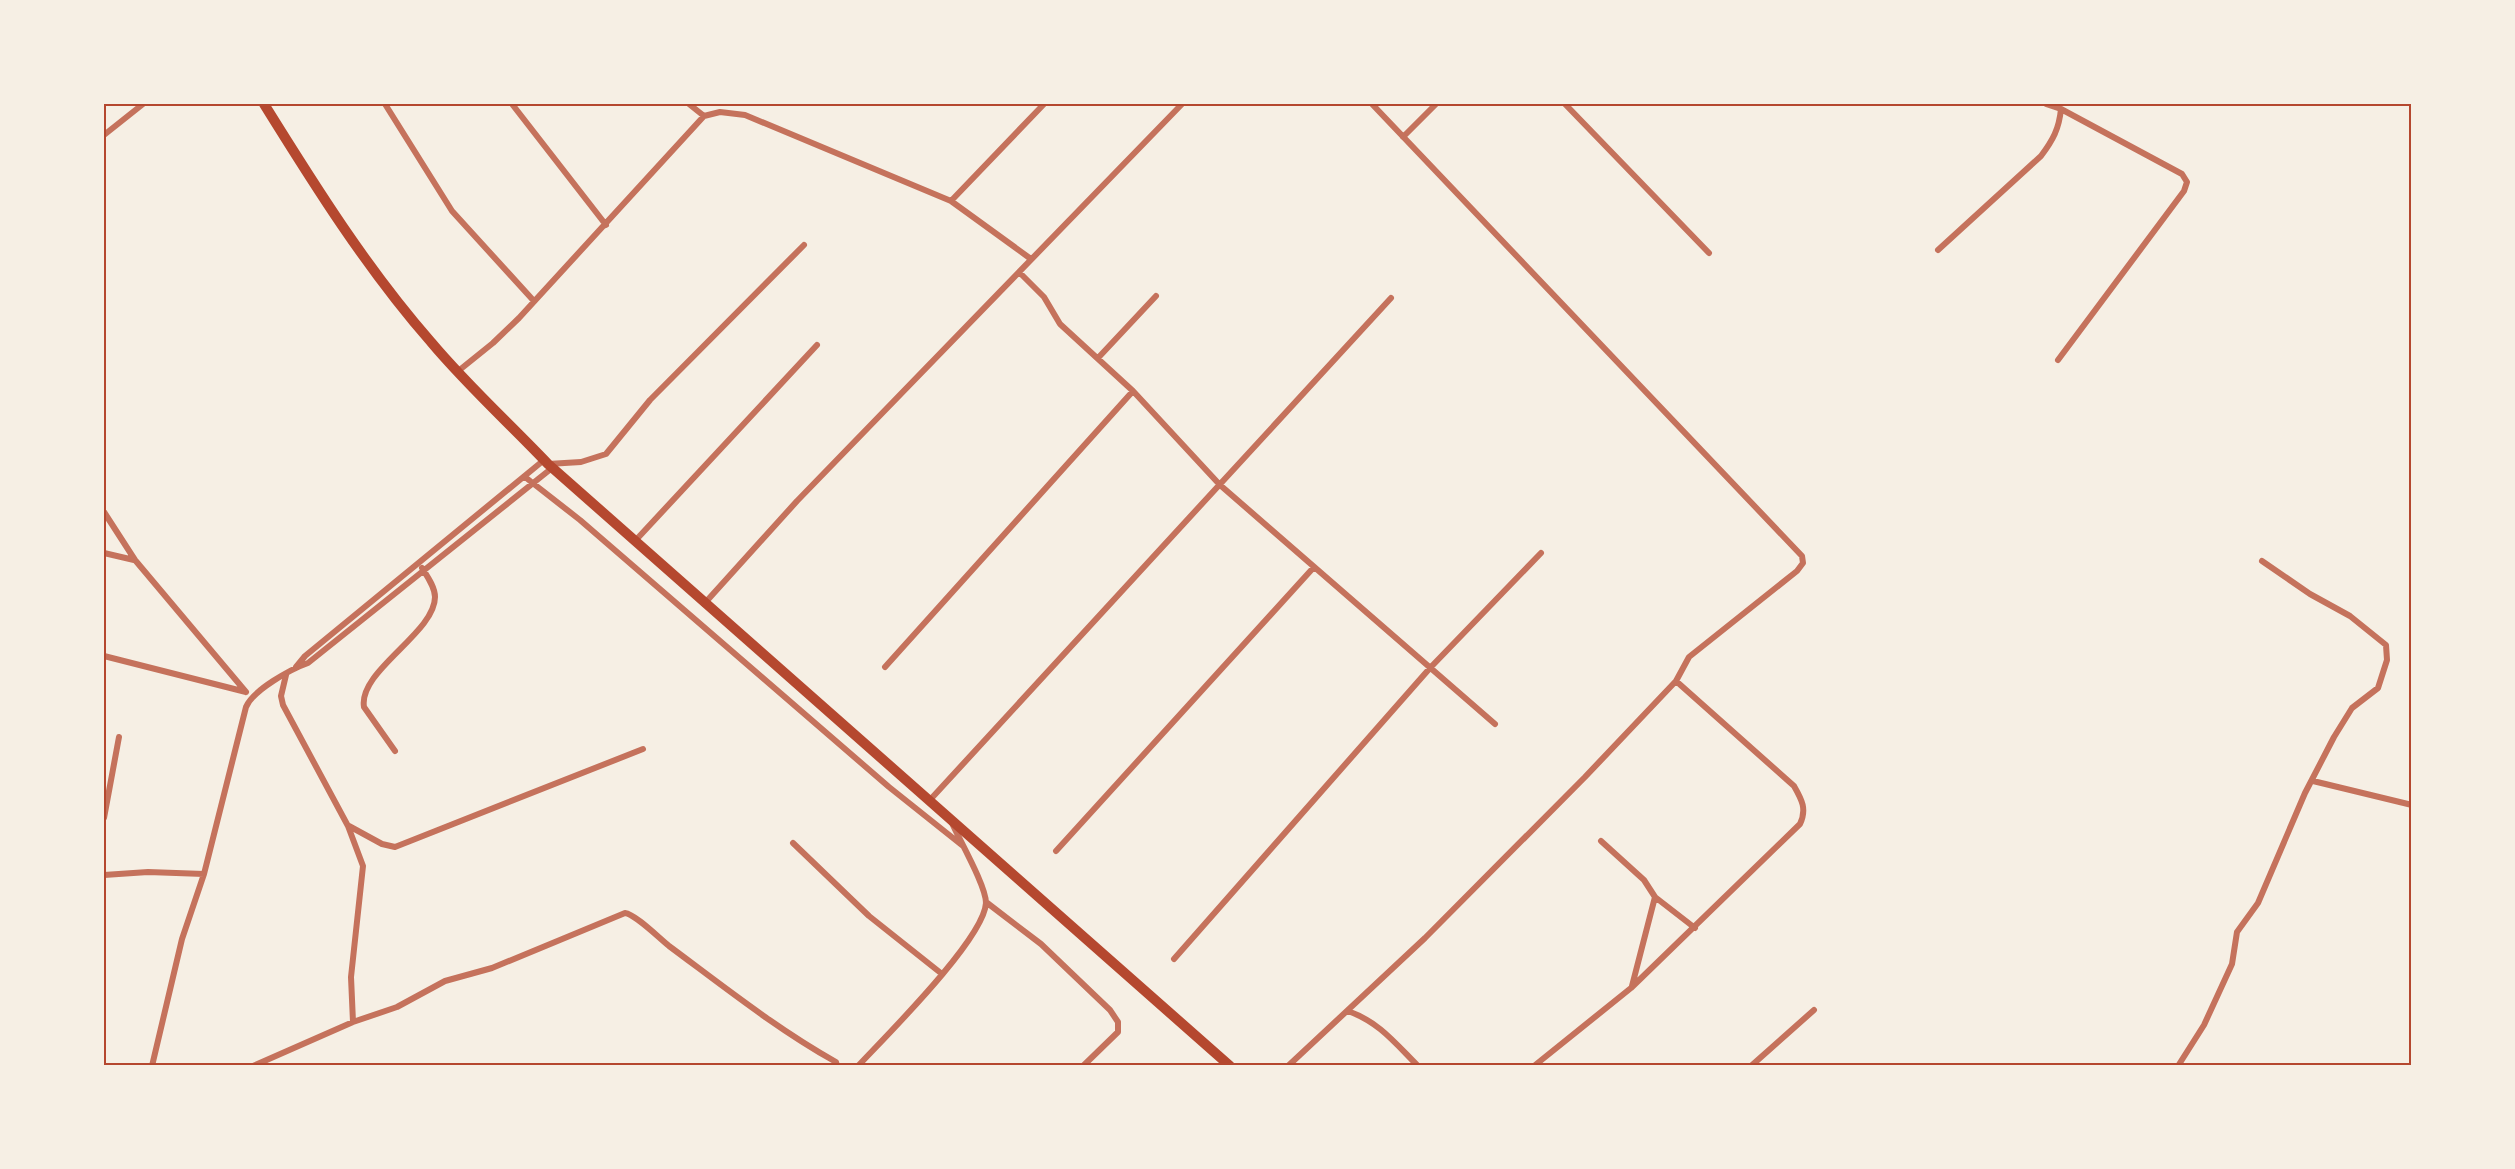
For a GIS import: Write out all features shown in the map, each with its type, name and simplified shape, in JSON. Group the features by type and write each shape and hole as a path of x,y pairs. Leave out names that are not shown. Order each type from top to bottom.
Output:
{"main road":[{"path":"264,104 308,175 376,273 425,336 548,464 704,604 1230,1065"}],"street":[{"path":"104,135 143,104"},
{"path":"385,104 452,211 533,300"},
{"path":"512,104 606,225"},
{"path":"689,104 704,116"},
{"path":"951,201 1044,104"},
{"path":"704,604 805,493 1182,104"},
{"path":"1288,1065 1433,929 1676,681 1689,657 1797,571 1803,563 1802,556 1372,104"},
{"path":"1403,137 1436,104"},
{"path":"1565,104 1709,253"},
{"path":"2046,104 2061,109 2181,174 2187,182 2184,191 2058,360"},
{"path":"1938,250 2041,156 2054,139 2060,125 2061,109"},
{"path":"458,372 507,330 704,116 720,112 745,115 962,206 1031,260"},
{"path":"420,567 525,477 548,464 581,462 606,454 650,400 804,245"},
{"path":"1019,272 1044,297 1060,324 1133,391 1220,485 1495,724"},
{"path":"1098,358 1156,296"},
{"path":"929,801 1391,298"},
{"path":"635,542 818,345"},
{"path":"885,667 1133,391"},
{"path":"104,656 249,694 296,668 305,656 533,484 548,464"},
{"path":"525,477 580,520 889,787 963,846"},
{"path":"104,512 135,560 249,694"},
{"path":"104,553 135,560"},
{"path":"1174,959 1430,668 1541,554"},
{"path":"2178,1065 2204,1025 2232,964 2237,932 2258,903 2305,793 2352,708 2378,688 2388,651 2386,645 2350,616 2295,584 2262,561"},
{"path":"395,751 364,707 363,700 369,684 420,627 434,606 434,589 420,567"},
{"path":"1056,851 1314,567"},
{"path":"286,674 281,696 283,705 348,826 363,866 351,977 353,1022"},
{"path":"1534,1065 1631,988 1800,824 1805,813 1803,802 1794,786 1676,681"},
{"path":"152,1065 182,939 204,874 249,694"},
{"path":"104,818 119,737"},
{"path":"348,826 382,844 395,847 643,749"},
{"path":"2313,781 2412,806"},
{"path":"858,1065 942,974 973,934 983,917 986,902 982,887 950,820"},
{"path":"1601,841 1644,880 1655,897 1695,928"},
{"path":"793,843 869,916 942,974"},
{"path":"104,875 148,872 204,874"},
{"path":"1631,988 1655,897"},
{"path":"986,902 1041,944 1110,1010 1118,1022 1118,1032 1083,1065"},
{"path":"253,1065 353,1022 397,1007 445,981 492,968 626,913 632,914 649,931 777,1025 836,1062 837,1065"},
{"path":"1751,1065 1814,1010"},
{"path":"1348,1011 1367,1018 1378,1026 1418,1065"}]}
